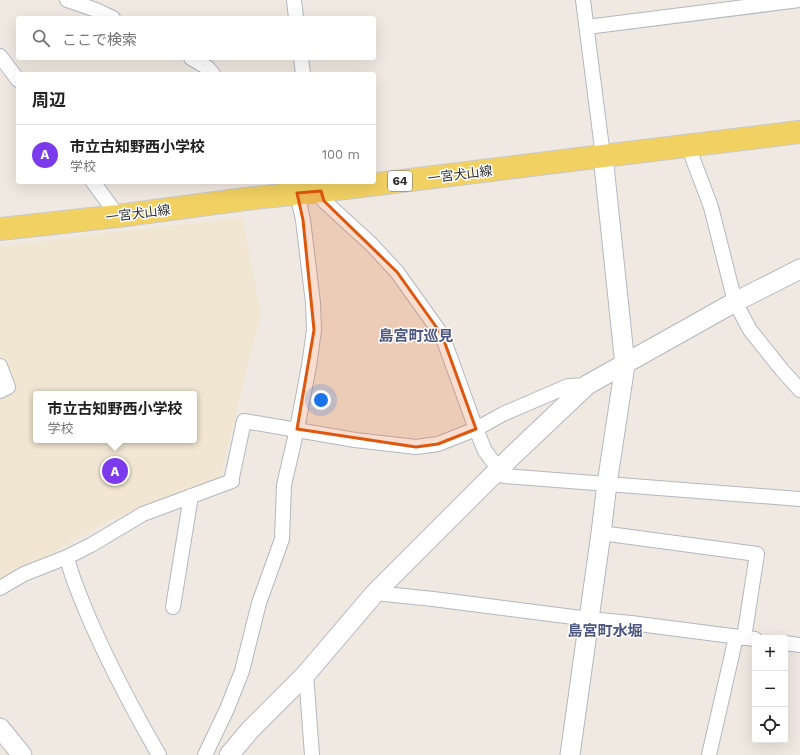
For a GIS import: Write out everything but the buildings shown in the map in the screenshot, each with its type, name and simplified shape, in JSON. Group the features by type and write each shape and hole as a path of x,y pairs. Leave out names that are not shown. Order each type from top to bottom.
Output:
{"main road":[{"name":"一宮犬山線","path":"376,181 603,156 800,132"},
{"name":"一宮犬山線","path":"0,229 118,216 237,200 294,188 347,184"}],"street":[{"path":"67,0 109,16"},
{"path":"294,0 296,16"},
{"path":"570,755 607,484 625,365 603,156 583,0"},
{"path":"587,27 800,0"},
{"path":"0,56 16,77"},
{"path":"194,60 208,68 211,72"},
{"path":"301,60 303,72"},
{"path":"688,146 711,207 735,302 750,330 800,390"},
{"path":"94,184 118,216"},
{"path":"320,187 324,201 371,244 397,272 442,335 485,451 504,476 800,499"},
{"path":"205,755 227,709 242,671 259,603 282,539 284,485 297,430 314,330 313,303 303,220 294,188"},
{"path":"228,755 250,730 306,674 375,593 499,468 587,385 735,302 800,269"},
{"path":"0,366 8,387 0,391"},
{"path":"0,588 24,574 67,557 143,514 232,481 244,421 355,440 416,447 438,444 476,429 503,414 568,386 587,385"},
{"path":"173,607 191,496"},
{"path":"601,533 757,554 745,638 709,755"},
{"path":"67,557 70,570 96,634 122,689 159,755"},
{"path":"375,593 589,619 631,622 745,638"},
{"path":"788,643 800,645"},
{"path":"306,674 312,755"},
{"path":"0,728 22,755"}],"highlighted area":[{"path":"321,191 324,201 397,272 442,335 476,429 438,444 416,447 297,429 314,330 303,220 297,193"}],"shaded area":[{"path":"242,218 261,314 219,481 112,519 0,582 0,247"}],"place":[{"name":"市立古知野西小学校","path":"115,471"}],"district":[{"name":"島宮町巡見","path":"416,336"},
{"name":"島宮町水堀","path":"605,631"}]}
